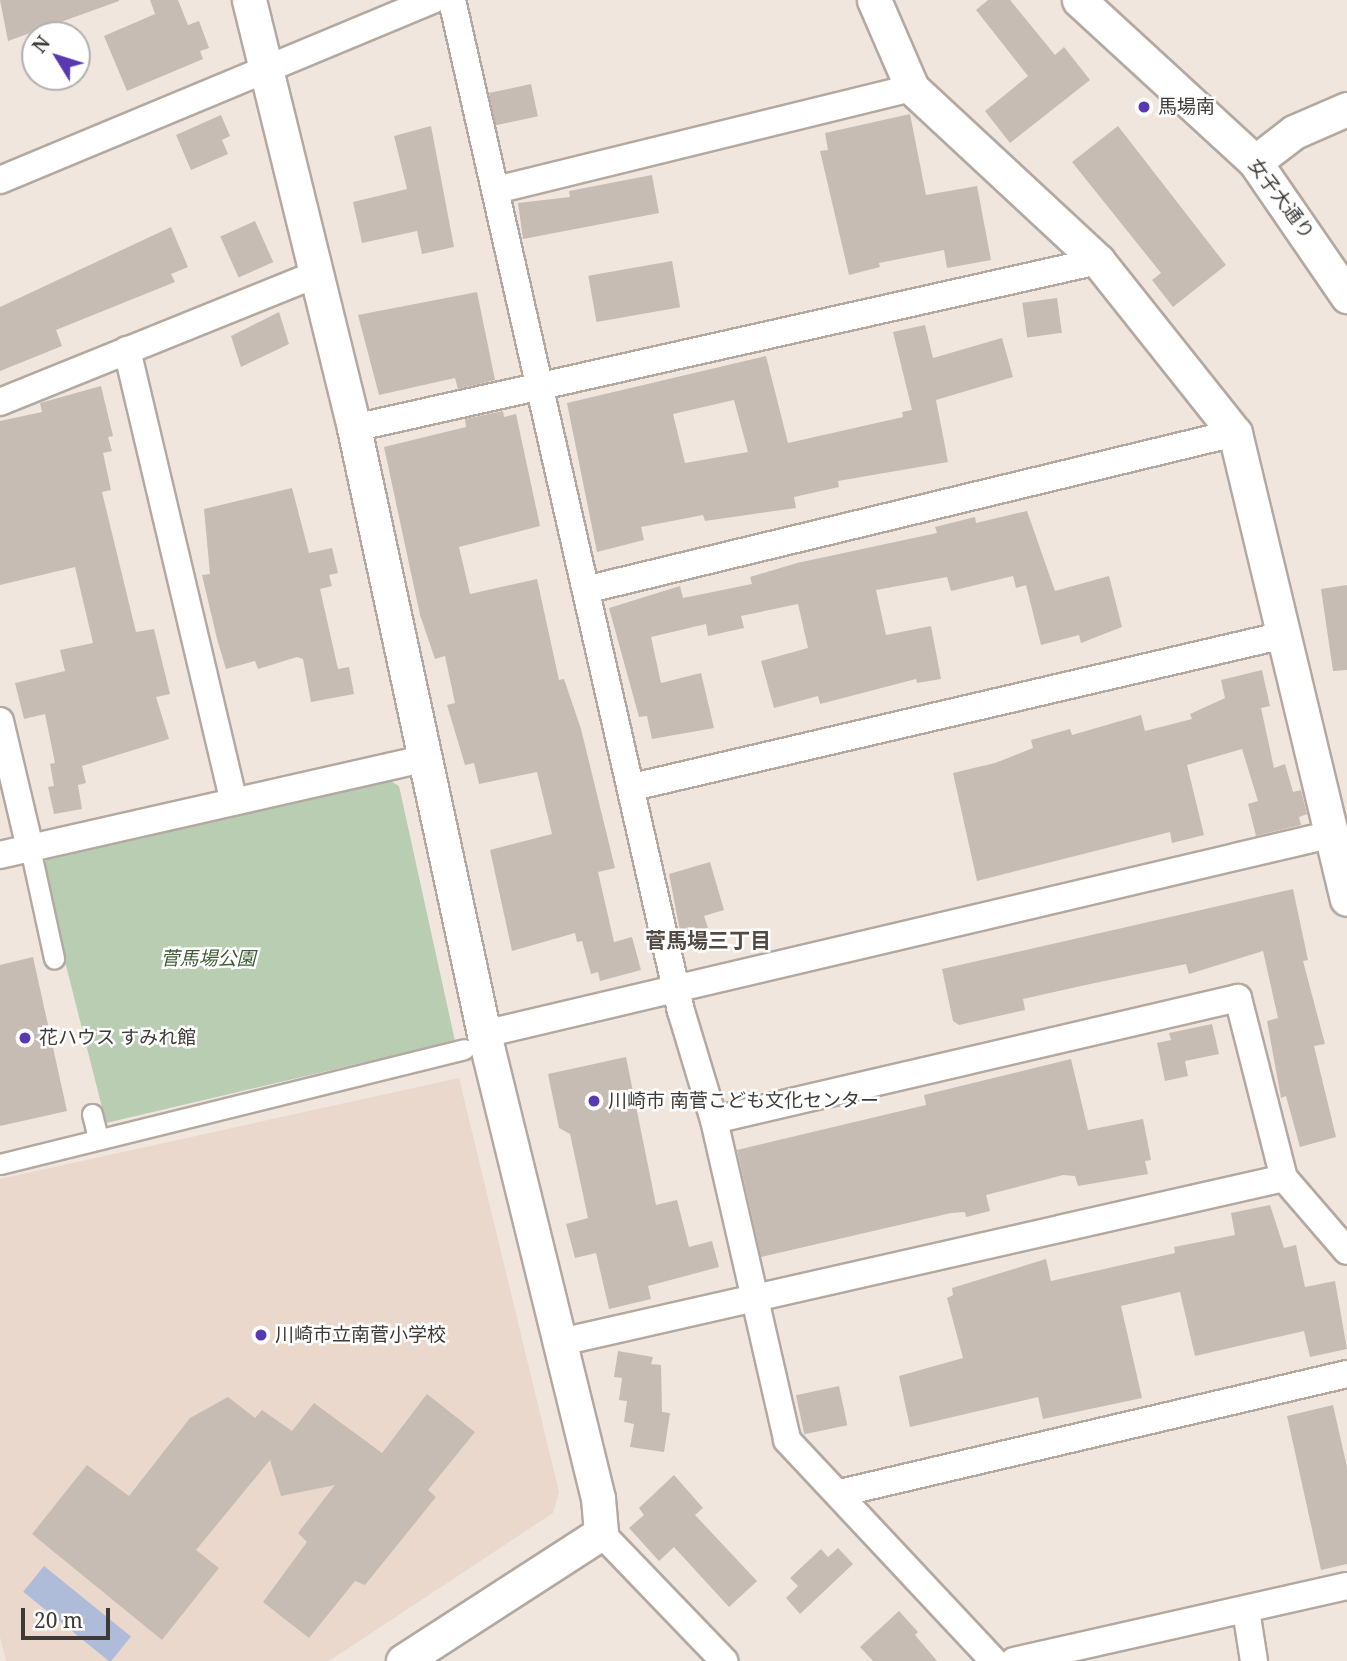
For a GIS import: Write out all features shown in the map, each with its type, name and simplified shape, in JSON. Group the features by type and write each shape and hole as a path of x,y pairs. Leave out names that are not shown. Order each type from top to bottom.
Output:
{"street":[{"path":"249,0 314,275 354,428 426,758 474,1042 561,1342 598,1498 601,1532 724,1661"},
{"path":"0,180 433,0"},
{"path":"452,0 589,589 677,990 715,1120 787,1440 840,1493 994,1661"},
{"path":"874,0 912,88 1098,261 1235,433 1347,899"},
{"name":"女子大通り","path":"1079,0 1255,162 1347,296"},
{"path":"496,190 912,88"},
{"path":"1255,162 1294,132 1347,109"},
{"path":"354,428 542,388 1098,261"},
{"path":"0,402 314,275"},
{"path":"127,350 234,801"},
{"path":"589,589 1235,433"},
{"path":"633,787 1284,635"},
{"path":"0,721 54,958"},
{"path":"0,856 426,758"},
{"path":"0,1164 677,990 1333,834"},
{"path":"715,1120 1238,998 1284,1178 1347,1251"},
{"path":"92,1114 98,1138"},
{"path":"561,1342 1284,1178"},
{"path":"840,1493 1347,1374"},
{"path":"403,1661 601,1532"},
{"path":"1014,1661 1347,1586"},
{"path":"1247,1610 1254,1661"}],"shaded area":[{"name":"川崎市立南菅小学校","path":"459,1078 559,1492 553,1513 329,1661 6,1661 0,1637 0,1179"}],"green space":[{"name":"菅馬場公園","path":"387,779 399,786 455,1041 106,1123 42,871 48,856"}],"water":[{"path":"44,1566 131,1636 109,1661 23,1592"}],"building":[{"path":"0,0 119,0 64,21 21,21 21,36 8,41"},
{"path":"150,0 178,0 188,25 199,21 209,48 200,51 203,59 127,91 104,36 155,14"},
{"path":"988,0 1010,0 1055,55 1064,47 1090,80 1010,143 985,111 1028,76 976,10"},
{"path":"531,84 538,116 496,125 489,93"},
{"path":"910,114 926,195 977,186 991,260 947,268 944,250 879,263 880,267 849,275 820,151 828,150 825,133"},
{"path":"221,115 230,136 222,140 228,154 191,170 176,135"},
{"path":"431,126 454,247 422,254 417,231 362,243 353,202 407,189 394,136"},
{"path":"1118,126 1226,265 1173,307 1152,280 1161,273 1072,162"},
{"path":"652,175 659,213 523,239 518,203 570,197 569,191"},
{"path":"255,221 273,262 239,278 220,236"},
{"path":"171,227 188,267 171,274 175,282 56,330 62,346 0,371 0,307"},
{"path":"672,261 680,307 596,322 588,276"},
{"path":"477,292 495,380 458,389 455,378 379,395 358,315"},
{"path":"1057,298 1062,333 1027,338 1022,303"},
{"path":"279,312 289,344 241,367 231,336"},
{"path":"925,325 933,358 1002,338 1013,377 936,400 948,462 838,481 839,487 794,497 796,508 705,521 703,515 641,527 644,540 597,552 567,403 766,356 788,443 903,417 902,412 912,410 893,332","holes":["734,400 748,452 685,463 673,414"]},
{"path":"101,386 113,436 108,437 112,451 103,453 111,490 102,492 136,632 154,629 170,694 156,697 169,739 82,766 86,783 78,785 82,809 54,814 48,787 54,786 50,764 55,763 45,714 24,719 15,683 65,671 60,650 93,643 75,567 0,585 0,421 42,412 40,403"},
{"path":"503,411 504,417 516,414 540,526 459,547 470,594 537,579 559,680 564,679 581,729 615,868 598,872 614,942 632,937 641,970 600,981 598,972 591,974 582,941 577,942 575,933 512,951 490,850 552,834 537,772 479,784 474,763 465,765 447,705 455,703 445,656 435,659 420,615 384,447 466,427 465,419"},
{"path":"292,488 309,553 332,548 338,573 329,575 332,586 320,589 338,669 349,667 354,694 311,702 303,659 297,657 258,669 255,661 226,669 202,575 210,574 204,509"},
{"path":"1027,511 1055,591 1109,576 1122,627 1081,643 1079,635 1041,645 1026,585 1016,588 1013,576 951,591 947,577 876,590 886,635 931,626 941,679 917,683 916,679 820,704 818,696 774,708 761,661 808,648 798,604 741,616 744,628 708,636 706,624 651,637 661,683 701,673 714,728 652,739 647,716 639,717 609,608 680,586 683,598 752,584 750,577 797,563 937,533 935,527 975,517 976,523"},
{"path":"1347,585 1347,670 1333,671 1321,589"},
{"path":"1262,670 1270,706 1261,708 1274,768 1285,764 1293,792 1301,790 1307,814 1299,817 1301,825 1256,836 1248,804 1258,801 1242,749 1187,765 1204,835 1172,843 1170,832 977,881 953,773 995,763 1033,748 1031,740 1070,729 1072,735 1141,715 1145,731 1192,719 1190,714 1225,698 1221,680"},
{"path":"710,862 724,910 704,916 708,928 681,936 669,874"},
{"path":"1293,889 1308,960 1303,961 1325,1044 1314,1046 1336,1137 1300,1147 1286,1096 1281,1098 1267,1021 1278,1018 1263,951 1189,974 1186,964 1023,999 1025,1010 959,1025 953,1021 942,969"},
{"name":"花ハウス すみれ館","path":"33,957 67,1111 0,1126 0,965"},
{"path":"1212,1024 1219,1054 1185,1061 1188,1076 1165,1081 1157,1043 1171,1040 1169,1033"},
{"path":"626,1057 656,1205 677,1200 689,1247 712,1241 719,1267 648,1286 651,1299 609,1309 596,1253 575,1258 566,1224 588,1218 570,1134 559,1128 548,1074"},
{"path":"1071,1059 1088,1130 1143,1119 1151,1160 1145,1161 1148,1174 1078,1186 1075,1176 1063,1175 986,1195 990,1211 966,1217 965,1212 951,1213 761,1257 737,1150 926,1105 924,1095"},
{"path":"1270,1205 1284,1248 1296,1245 1305,1287 1335,1281 1347,1349 1310,1357 1304,1331 1195,1356 1180,1292 1121,1306 1142,1398 1043,1419 1038,1397 910,1427 899,1376 963,1358 947,1298 953,1295 952,1288 1046,1259 1051,1281 1175,1253 1174,1247 1235,1235 1231,1213"},
{"path":"618,1351 653,1357 651,1364 661,1365 662,1412 670,1413 664,1452 630,1447 634,1424 624,1422 627,1401 619,1400 622,1378 614,1377"},
{"path":"839,1386 847,1425 804,1434 796,1395"},
{"path":"427,1394 475,1432 428,1490 436,1497 365,1585 355,1581 309,1638 263,1602 307,1542 298,1533 335,1485 281,1496 270,1460 196,1550 219,1568 162,1640 32,1534 87,1465 129,1496 190,1418 228,1397 255,1418 262,1410 292,1431 314,1403 382,1453"},
{"path":"1333,1405 1347,1467 1347,1564 1321,1570 1287,1416"},
{"path":"674,1475 703,1508 695,1515 757,1581 729,1607 674,1547 659,1561 629,1528 644,1515 639,1508"},
{"path":"838,1548 853,1564 800,1614 786,1598 798,1586 790,1578 821,1549 828,1557"},
{"path":"899,1611 918,1632 915,1635 937,1661 873,1661 860,1647"}],"place":[{"name":"馬場南","path":"1144,107"},
{"name":"花ハウス すみれ館","path":"25,1038"},
{"name":"川崎市 南菅こども文化センター","path":"594,1101"},
{"name":"川崎市立南菅小学校","path":"261,1335"}],"district":[{"name":"菅馬場三丁目","path":"708,940"}]}
